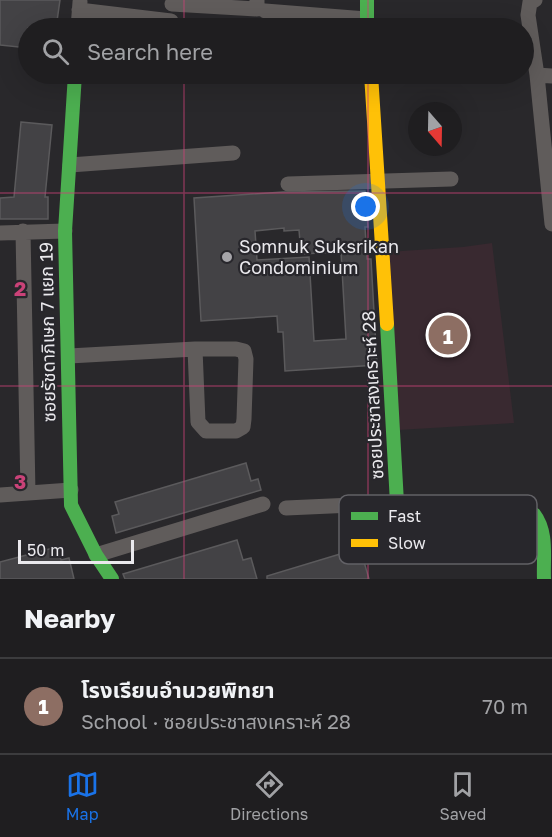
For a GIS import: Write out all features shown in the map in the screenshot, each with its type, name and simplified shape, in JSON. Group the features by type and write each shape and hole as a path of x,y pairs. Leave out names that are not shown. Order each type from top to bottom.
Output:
{"street":[{"path":"367,0 367,18"},
{"path":"529,18 530,2 535,0"},
{"path":"171,18 172,2 257,9 261,5 334,18"},
{"path":"80,5 139,18"},
{"path":"534,38 544,75 552,224"},
{"name":"ซอยรัชดาภิเษก 7 แยก 19","path":"74,84 65,231 71,505 96,555 112,579"},
{"name":"ซอยประชาสงเคราะห์ 28","path":"372,84 397,495"},
{"path":"70,165 233,153"},
{"path":"288,184 451,179"},
{"path":"23,231 28,493"},
{"path":"0,233 65,231"},
{"path":"69,356 195,350 236,349 244,351 246,359 244,419 243,427 236,431 206,431 198,422 195,350"},
{"path":"0,495 71,490"},
{"path":"96,555 263,504"},
{"path":"286,508 339,506"},
{"name":"ซอยประชาสงเคราะห์ 28","path":"537,517 542,529 544,579"}],"shaded area":[{"path":"492,243 514,423 398,430 387,252"}],"building":[{"path":"0,0 60,0 57,18 18,18 18,47 0,45"},
{"path":"21,122 52,125 45,197 48,197 48,219 0,219 0,198 14,197"},
{"path":"365,191 368,227 365,227 367,259 371,259 377,365 285,371 283,332 278,332 277,316 201,321 194,198 283,192","holes":["284,228 284,231 299,230 301,254 341,252 346,339 314,341 309,257 257,260 255,231"]},
{"path":"246,463 251,481 258,479 261,490 116,533 112,516 119,514 115,502"},
{"path":"237,540 243,560 251,558 257,579 125,579 123,574"},
{"path":"57,547 61,560 69,558 74,579 0,579 0,562"},
{"path":"339,554 339,564 365,564 369,579 267,579 267,576"}],"traffic: fast":[{"path":"367,0 367,18"},
{"path":"74,84 65,231 71,505 96,555 112,579"},
{"path":"387,324 397,495"},
{"path":"537,519 543,537 544,579"}],"traffic: slow":[{"path":"372,84 387,324"}],"place":[{"name":"Somnuk Suksrikan Condominium","path":"227,257"},
{"name":"โรงเรียนอำนวยพิทยา","path":"448,335"}]}
